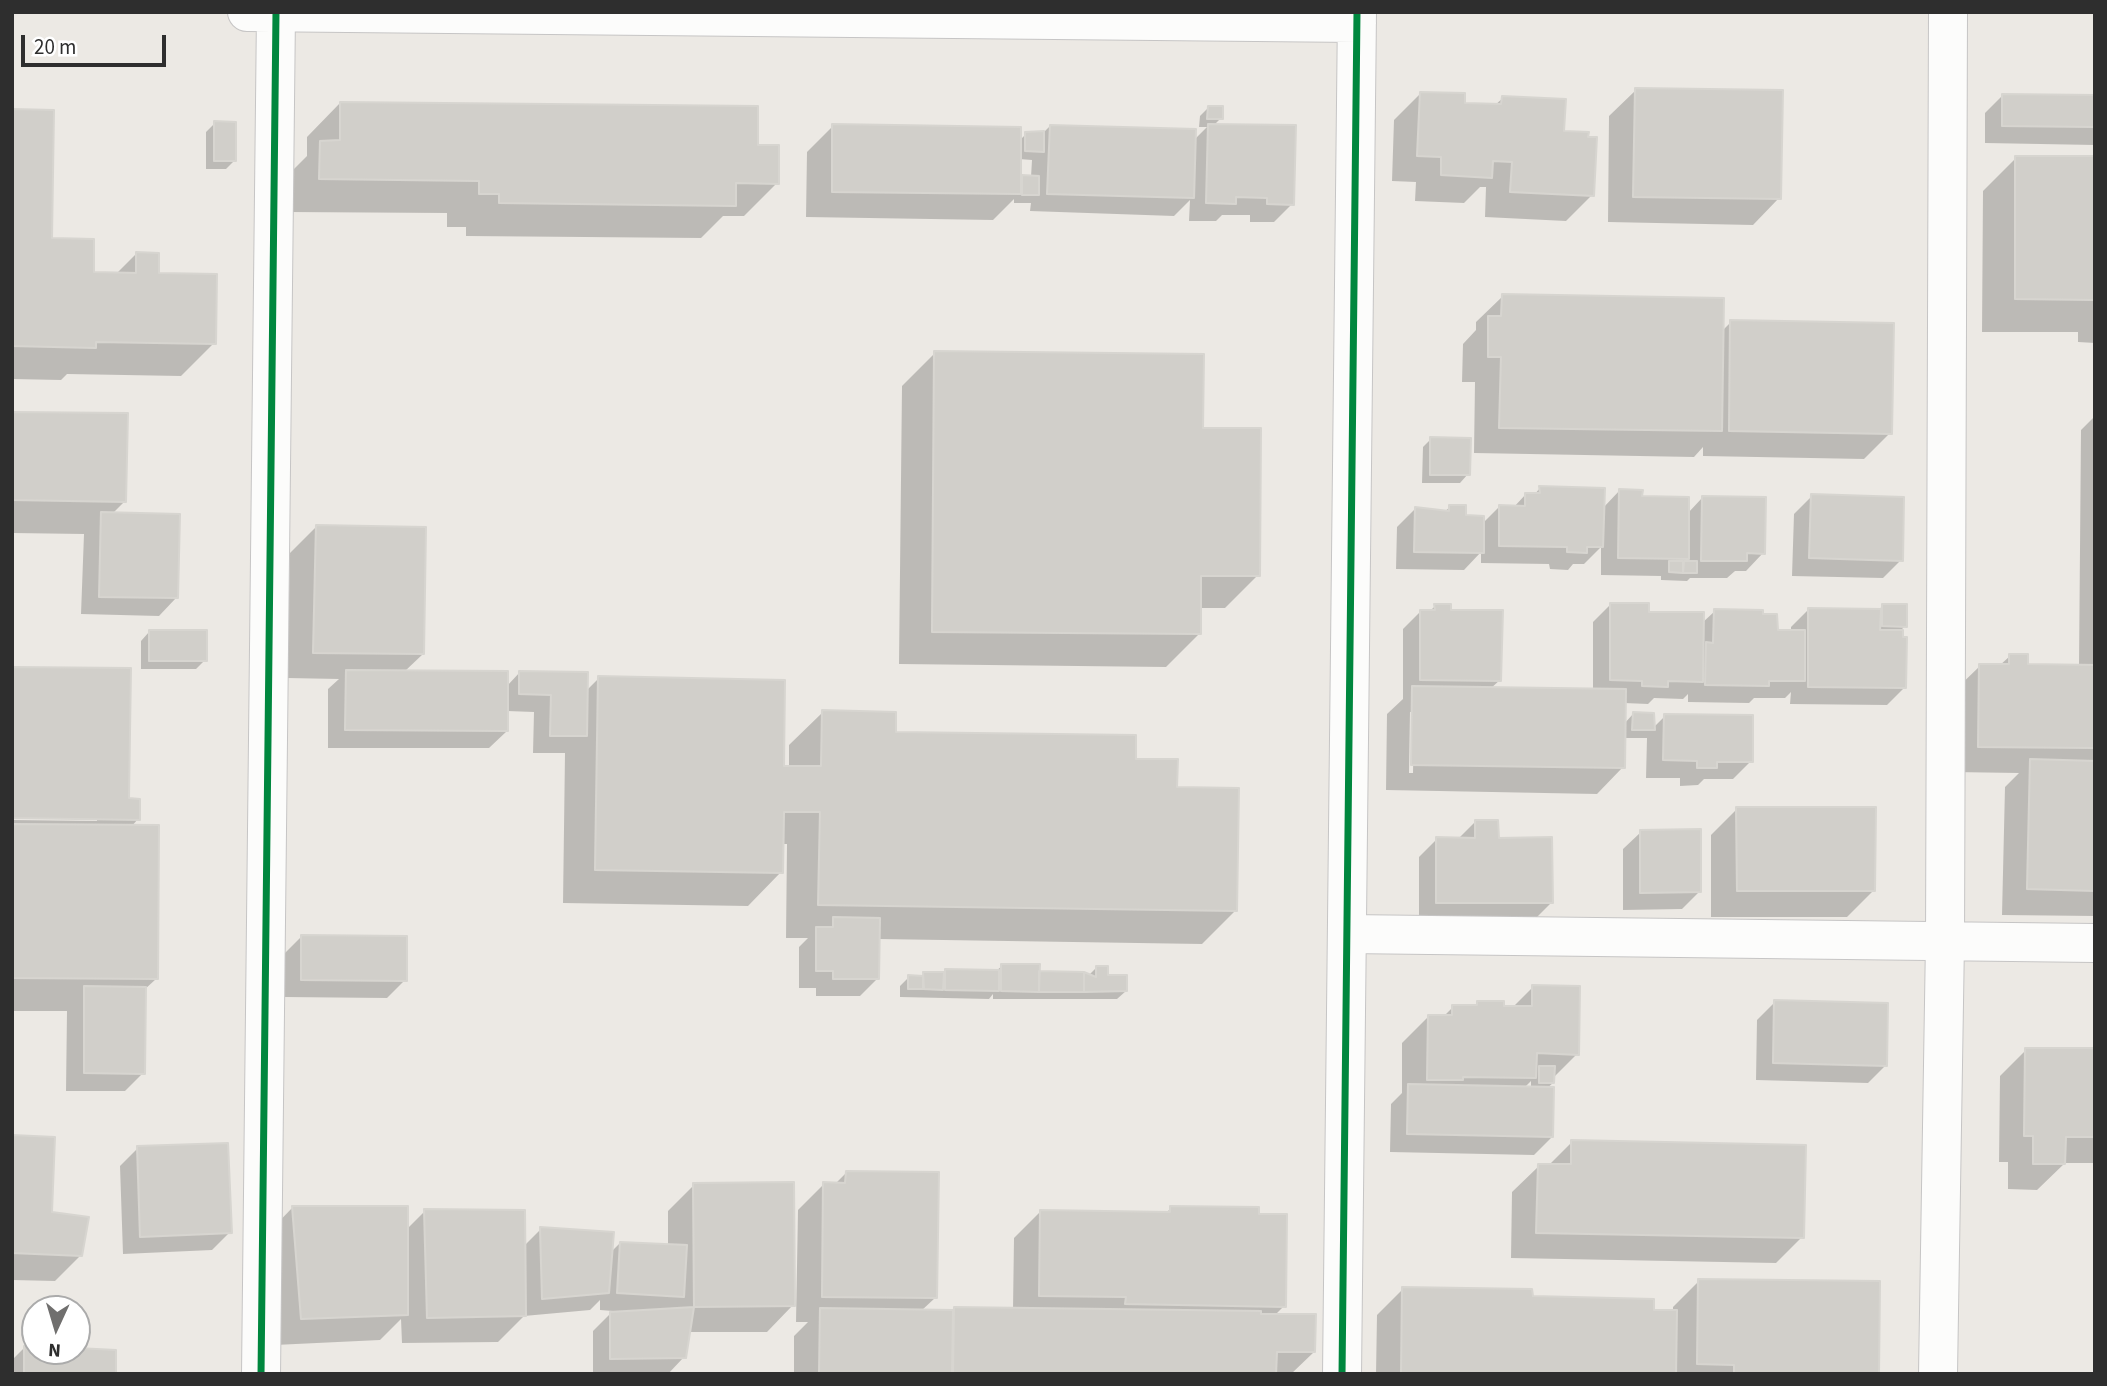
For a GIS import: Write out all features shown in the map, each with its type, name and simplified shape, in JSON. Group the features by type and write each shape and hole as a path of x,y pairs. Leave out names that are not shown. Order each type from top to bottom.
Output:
{"street":[{"path":"247,12 1357,18 1342,1374"},
{"path":"261,1374 276,12"},
{"path":"1938,1374 1945,941 1948,12"},
{"path":"1347,934 2095,943"}],"building":[{"path":"1635,88 1783,90 1781,199 1633,197"},
{"path":"1420,92 1465,93 1465,103 1501,104 1502,96 1566,99 1564,131 1589,132 1588,137 1597,137 1594,196 1510,192 1512,162 1493,161 1492,178 1441,175 1441,157 1417,156"},
{"path":"2002,94 2095,95 2095,127 2002,126"},
{"path":"340,102 758,106 758,145 779,145 779,184 736,183 736,206 499,203 499,194 479,194 479,181 319,179 320,141 340,140"},
{"path":"1208,106 1223,106 1223,119 1207,119"},
{"path":"12,109 54,110 52,238 94,239 94,272 136,273 136,252 159,253 159,273 217,274 216,344 96,342 96,348 12,346"},
{"path":"214,121 236,122 236,161 214,161"},
{"path":"832,124 1021,127 1021,194 832,192"},
{"path":"1208,124 1296,125 1294,205 1267,204 1267,198 1236,197 1236,204 1206,203"},
{"path":"1050,125 1196,129 1194,198 1047,194"},
{"path":"1044,131 1044,152 1025,151 1025,132"},
{"path":"2015,156 2095,156 2095,300 2015,299"},
{"path":"1022,175 1039,176 1039,195 1022,195"},
{"path":"1502,294 1724,298 1722,431 1499,428 1501,357 1488,357 1488,316 1501,316"},
{"path":"1730,320 1894,323 1892,434 1729,431"},
{"path":"934,351 1204,354 1203,428 1261,428 1260,576 1201,576 1201,634 932,632"},
{"path":"12,412 128,413 126,502 12,500"},
{"path":"1430,437 1471,438 1470,475 1430,475"},
{"path":"1539,486 1605,488 1603,547 1587,547 1587,553 1567,552 1567,547 1499,546 1499,505 1525,506 1525,493 1540,493"},
{"path":"1619,489 1643,490 1642,496 1689,497 1689,559 1618,558"},
{"path":"1811,494 1904,497 1903,561 1809,558"},
{"path":"1702,496 1766,497 1765,554 1747,553 1747,561 1701,561"},
{"path":"1449,505 1466,505 1466,515 1484,516 1484,553 1414,552 1415,507 1449,511"},
{"path":"101,512 180,514 178,598 99,597"},
{"path":"316,525 426,527 424,654 313,653"},
{"path":"1669,561 1683,561 1683,573 1669,572"},
{"path":"1684,561 1697,561 1697,573 1683,573"},
{"path":"1610,603 1649,603 1649,612 1704,612 1703,682 1668,681 1668,687 1642,686 1642,681 1610,680"},
{"path":"1434,604 1451,604 1451,610 1503,610 1501,681 1420,680 1420,610 1435,610"},
{"path":"1882,604 1907,604 1907,627 1882,626"},
{"path":"1808,608 1881,609 1880,630 1903,630 1903,637 1907,637 1906,688 1808,687"},
{"path":"1714,609 1763,610 1763,614 1777,614 1778,630 1805,630 1805,681 1769,681 1769,686 1705,685 1706,642 1713,643"},
{"path":"149,630 207,630 207,661 149,661"},
{"path":"2009,654 2028,654 2028,664 2095,665 2095,748 1978,747 1979,664 2009,664"},
{"path":"12,667 131,668 129,798 140,799 140,820 12,818"},
{"path":"346,670 508,671 508,731 345,730"},
{"path":"519,671 588,672 587,736 550,736 551,695 519,694"},
{"path":"598,676 785,680 784,766 821,766 822,710 896,712 896,732 1136,735 1136,759 1178,759 1177,787 1239,788 1237,911 818,905 820,812 784,812 783,873 595,870"},
{"path":"1412,686 1626,689 1625,768 1411,765"},
{"path":"1633,712 1654,713 1655,730 1632,730"},
{"path":"1664,714 1753,715 1753,762 1717,762 1717,768 1697,768 1697,761 1663,760"},
{"path":"2030,759 2095,761 2095,891 2027,889"},
{"path":"1736,807 1876,807 1875,891 1737,891"},
{"path":"1475,820 1498,820 1499,838 1552,837 1553,903 1436,903 1436,837 1475,838"},
{"path":"12,824 159,825 158,979 12,978"},
{"path":"1701,829 1701,892 1640,893 1640,830"},
{"path":"833,917 880,918 879,979 833,979 833,971 816,971 816,927 833,927"},
{"path":"301,935 407,936 407,981 301,980"},
{"path":"1001,964 1040,964 1039,992 1001,991"},
{"path":"1096,966 1108,966 1108,975 1127,975 1127,991 1084,992 1084,972 1096,977"},
{"path":"945,969 999,970 999,991 945,990"},
{"path":"1039,971 1084,972 1084,992 1039,992"},
{"path":"923,972 944,972 943,990 924,989"},
{"path":"908,975 923,976 923,989 908,989"},
{"path":"1532,985 1580,986 1579,1055 1537,1053 1536,1078 1463,1077 1463,1080 1427,1080 1428,1015 1452,1015 1452,1005 1477,1005 1477,1001 1504,1001 1504,1006 1532,1006"},
{"path":"84,986 146,987 145,1074 84,1073"},
{"path":"1774,1000 1888,1003 1887,1066 1773,1063"},
{"path":"2025,1048 2095,1048 2095,1137 2066,1137 2065,1164 2033,1164 2033,1136 2024,1136"},
{"path":"1539,1066 1555,1066 1554,1083 1539,1083"},
{"path":"1408,1084 1554,1087 1553,1137 1407,1134"},
{"path":"12,1135 55,1137 52,1212 89,1217 82,1256 12,1253"},
{"path":"1571,1140 1806,1145 1804,1238 1536,1233 1538,1164 1571,1164"},
{"path":"228,1143 232,1233 140,1237 137,1146"},
{"path":"846,1171 939,1172 937,1298 822,1297 823,1182 845,1183"},
{"path":"794,1182 795,1306 694,1307 693,1183"},
{"path":"292,1206 408,1206 408,1315 301,1319"},
{"path":"1170,1206 1259,1207 1259,1214 1287,1214 1286,1307 1125,1304 1126,1297 1039,1296 1040,1210 1170,1212"},
{"path":"424,1209 525,1210 526,1316 427,1318"},
{"path":"540,1227 614,1232 609,1293 542,1299"},
{"path":"620,1242 687,1245 684,1297 617,1293"},
{"path":"1698,1279 1880,1281 1879,1374 1734,1374 1734,1365 1697,1364"},
{"path":"1402,1287 1532,1289 1533,1296 1654,1299 1654,1310 1677,1310 1676,1374 1401,1374"},
{"path":"694,1307 686,1358 610,1359 610,1312"},
{"path":"954,1307 1316,1314 1315,1352 1277,1352 1276,1374 953,1374"},
{"path":"820,1308 953,1310 952,1374 819,1374"},
{"path":"91,1349 116,1350 116,1374 24,1374 24,1365 91,1365"}],"cycle path":[{"path":"261,1374 276,12"},
{"path":"1342,1374 1357,12"}]}
